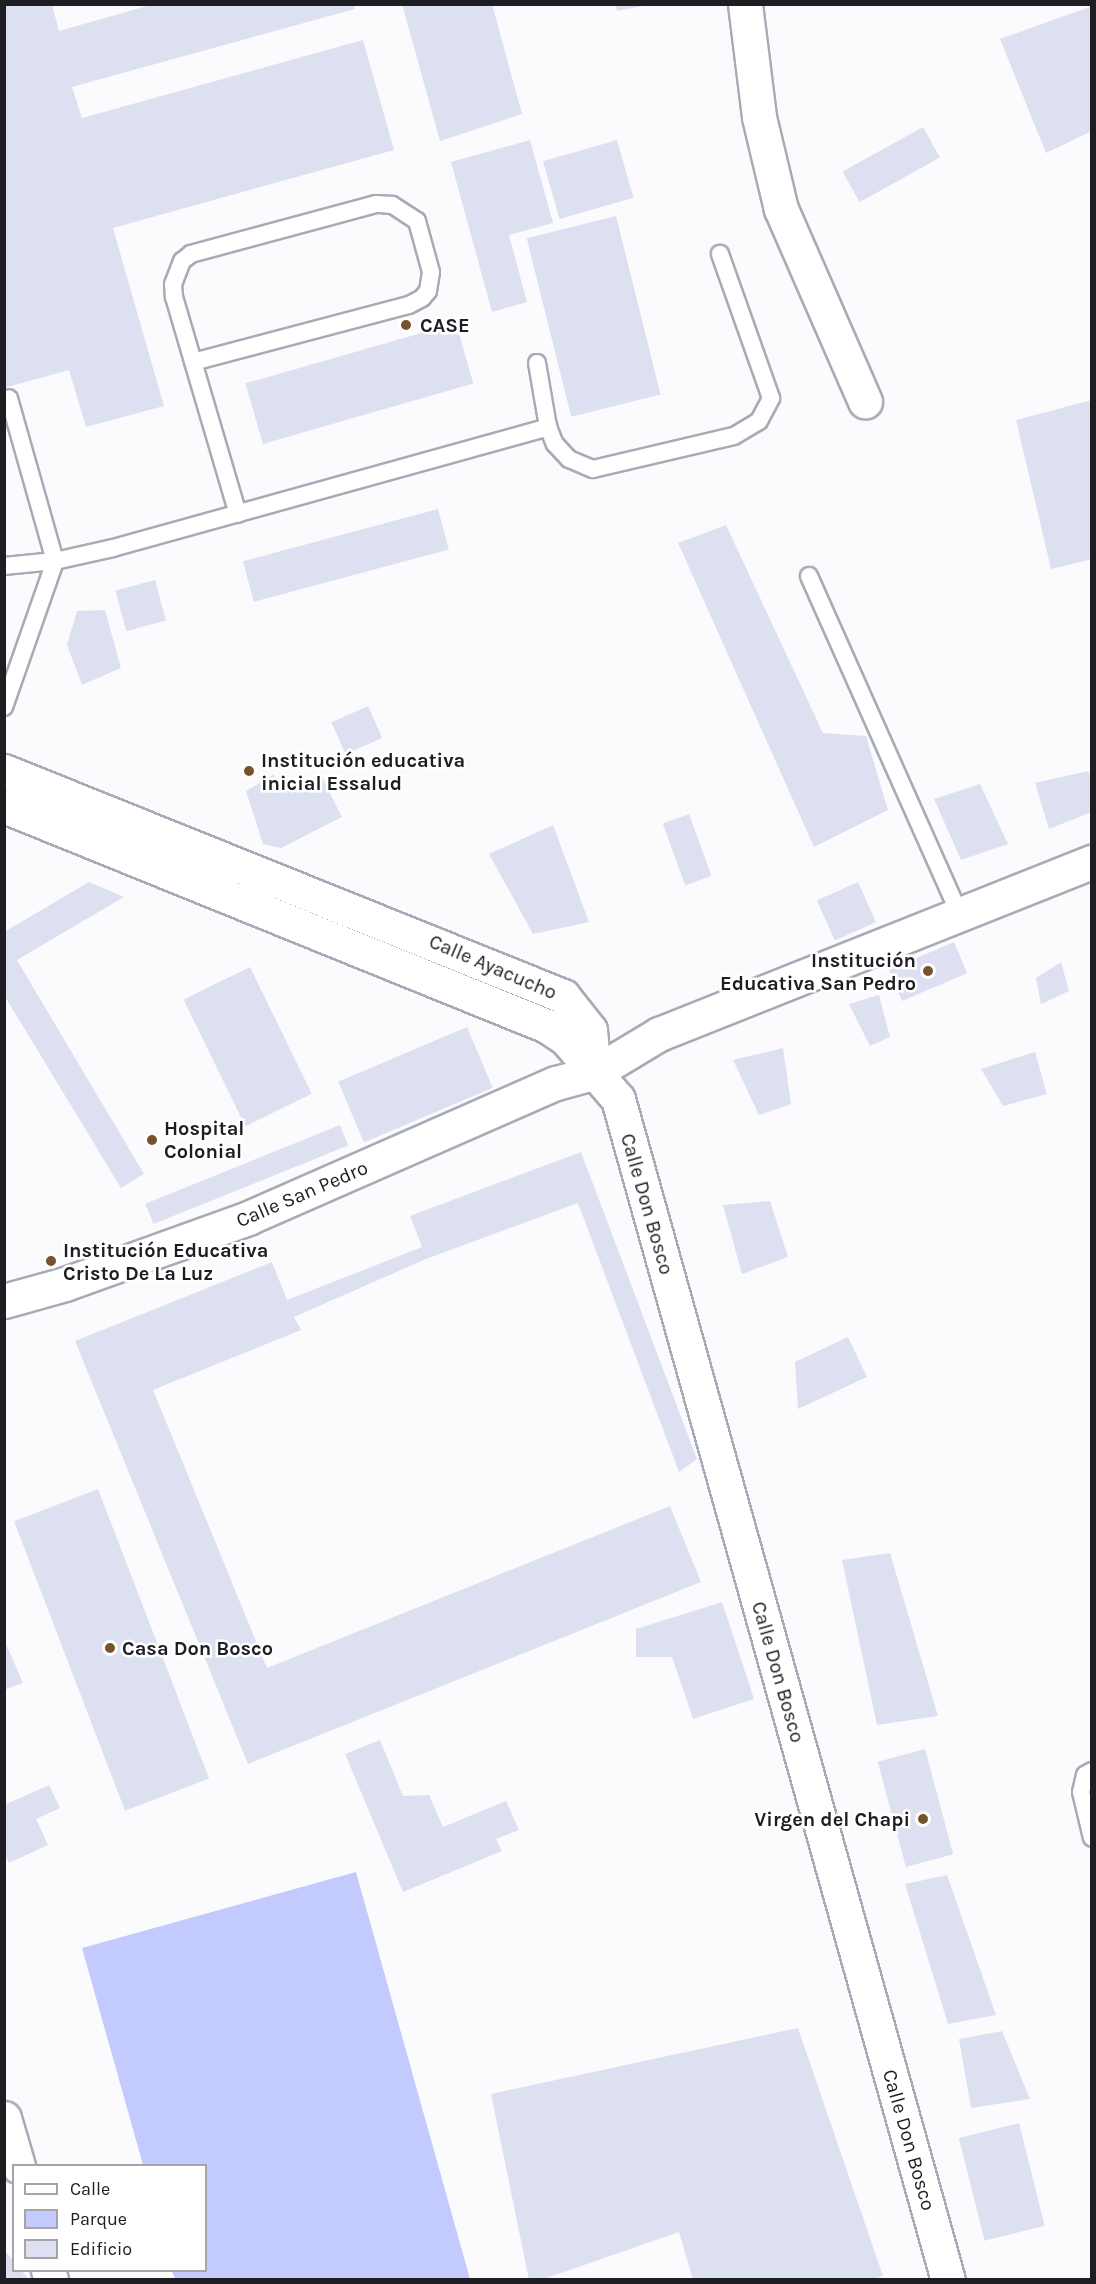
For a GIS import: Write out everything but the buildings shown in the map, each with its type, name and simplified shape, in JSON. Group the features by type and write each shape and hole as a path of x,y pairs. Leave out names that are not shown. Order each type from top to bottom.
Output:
{"street":[{"path":"745,4 759,117 781,209 865,401"},
{"name":"Calle Ayacucho","path":"4,771 563,996 590,1030 594,1073"},
{"name":"Calle Ayacucho","path":"4,806 547,1026 566,1039 594,1073"},
{"name":"Calle San Pedro","path":"4,1301 65,1284 248,1218 556,1083 594,1073 659,1034 1092,862"},
{"name":"Calle Don Bosco","path":"594,1073 618,1099 948,2280"},
{"path":"4,2118 17,2164"}],"lane":[{"path":"193,362 409,305 422,298 428,291 431,272 417,221 392,205 376,204 191,254 182,261 173,284 193,362 238,514"},
{"path":"537,363 548,427 555,444 569,459 593,469 734,436 759,421 771,398 720,254"},
{"path":"4,707 55,561 9,398"},
{"path":"4,566 55,561 238,514 548,427"},
{"path":"810,576 960,915"},
{"path":"1092,1772 1085,1775 1081,1792 1092,1838"}],"green space":[{"path":"356,1872 470,2279 175,2279 172,2272 207,2272 207,2164 143,2164 82,1948"}],"place":[{"name":"CASE","path":"406,325"},
{"name":"Institución educativa inicial Essalud","path":"249,771"},
{"name":"Institución Educativa San Pedro","path":"928,971"},
{"name":"Hospital Colonial","path":"152,1140"},
{"name":"Institución Educativa Cristo De La Luz","path":"51,1261"},
{"name":"Casa Don Bosco","path":"110,1648"},
{"name":"Virgen del Chapi","path":"923,1819"}]}
